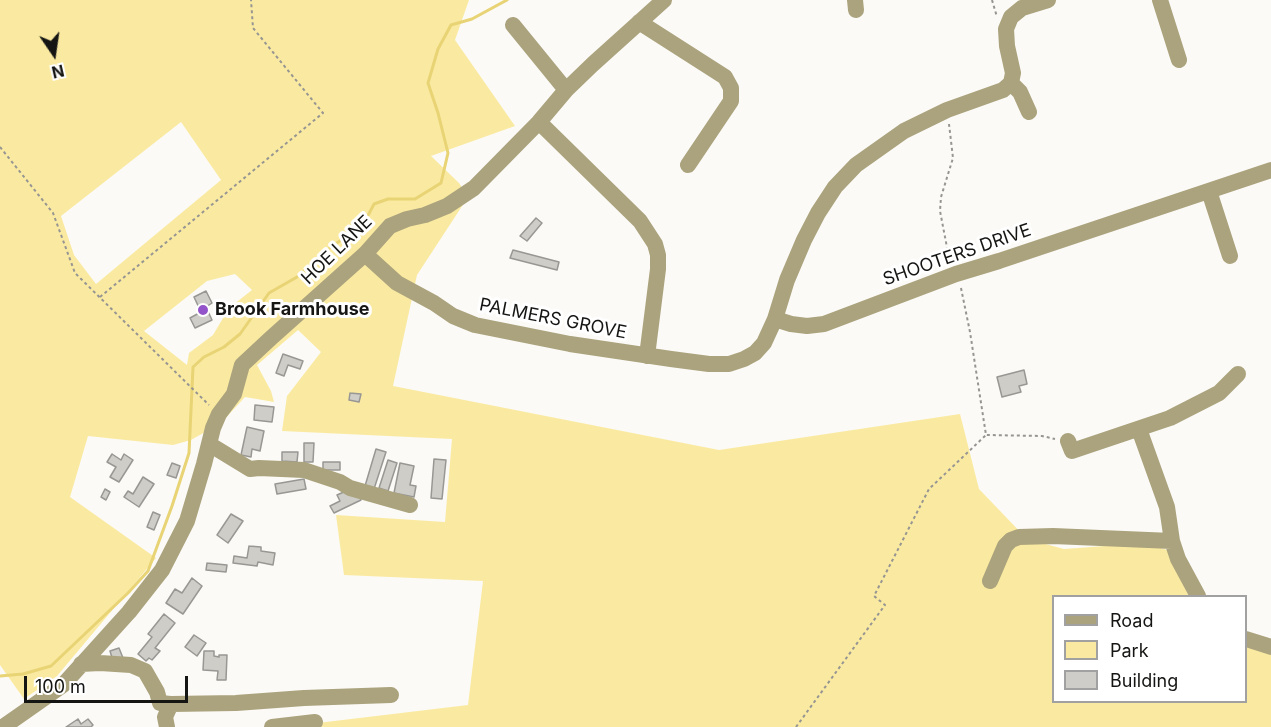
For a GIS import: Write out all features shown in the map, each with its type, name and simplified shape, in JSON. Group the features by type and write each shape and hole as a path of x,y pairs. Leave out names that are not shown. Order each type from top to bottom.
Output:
{"street":[{"name":"HOE LANE","path":"3,727 63,685 129,612 162,570 187,521 213,428 219,414 234,394 242,365 365,255 390,226 447,206 474,188 539,122 566,90 664,0"},
{"path":"776,319 787,280 804,240 835,187 856,165 904,131 947,110 1003,90 1011,83 1013,73 1006,29 1011,17 1022,8 1048,0"},
{"path":"1160,0 1179,60"},
{"path":"639,22 725,77 731,88 731,101 688,165"},
{"path":"513,24 566,90"},
{"path":"1011,83 1020,92 1029,112"},
{"name":"PALMERS GROVE","path":"539,122 640,221 655,244 658,269 647,356"},
{"name":"SHOOTERS DRIVE","path":"776,319 807,326 824,324 954,274 1209,191 1270,174"},
{"path":"1209,191 1230,256"},
{"name":"PALMERS GROVE","path":"365,255 397,283 453,316 472,324 570,344 647,356 709,364 729,364 755,353 764,343 776,319"},
{"path":"1072,452 1170,418 1219,393 1238,374"},
{"path":"1139,429 1167,507 1172,541 1178,559 1197,595"},
{"path":"208,444 250,470 258,468 304,470 340,482 350,488 410,505"},
{"path":"990,581 1005,546 1014,538 1047,536 1172,541"},
{"path":"1247,640 1271,647"},
{"path":"81,664 131,665 145,671 157,692 160,703 236,704 391,694"},
{"path":"167,727 165,717 171,704"},
{"path":"272,727 315,722"}],"path":[{"path":"100,297 323,113 253,28 251,0"},
{"path":"947,110 953,158 941,198 940,211 948,255 962,292 986,435"},
{"path":"0,147 52,213 75,273 219,414"},
{"path":"796,727 885,605 874,596 929,489 986,435 1042,436 1062,441 1072,452"}],"green space":[{"path":"0,0 469,0 455,40 515,126 431,156 459,183 468,197 417,275 393,386 719,450 960,414 979,489 1027,539 1064,549 1146,543 1167,550 1189,595 1052,595 1052,703 1247,703 1247,639 1271,647 1271,727 284,727 468,705 483,581 344,575 336,515 445,522 452,439 282,431 287,396 321,352 298,330 257,365 271,391 274,402 245,397 221,423 191,440 173,445 88,436 70,497 156,558 57,676 24,699 0,665","holes":["181,122 221,180 96,284 74,255 61,216","235,274 252,290 229,308 213,335 189,353 187,365 144,331 207,281"]}],"building":[{"path":"536,218 542,223 527,241 520,236"},
{"path":"513,250 559,262 557,270 510,258"},
{"name":"Brook Farmhouse","path":"206,291 212,303 206,307 212,320 195,328 190,318 201,312 194,297"},
{"path":"283,354 303,361 300,369 288,365 284,376 276,373"},
{"path":"1024,370 1027,384 1019,386 1021,392 1002,397 997,377"},
{"path":"350,393 361,394 359,402 349,400"},
{"path":"255,405 274,407 272,422 254,420"},
{"path":"247,427 264,431 260,451 252,449 251,457 241,455"},
{"path":"304,443 314,443 313,462 304,462"},
{"path":"376,449 386,452 374,489 365,486"},
{"path":"282,452 298,452 297,462 282,461"},
{"path":"112,454 121,460 124,454 133,460 119,482 110,477 116,467 107,462"},
{"path":"434,459 446,460 442,499 431,498"},
{"path":"388,460 397,463 388,491 379,488"},
{"path":"323,462 340,462 340,470 323,470"},
{"path":"172,463 180,466 176,478 167,475"},
{"path":"400,463 414,466 410,485 416,486 414,497 394,493"},
{"path":"143,477 154,484 139,507 124,497 128,491 133,494"},
{"path":"304,479 306,489 277,494 275,484"},
{"path":"105,489 110,492 106,500 101,497"},
{"path":"346,491 357,491 361,500 334,513 330,506 340,501 337,495"},
{"path":"153,512 160,515 154,530 147,527"},
{"path":"231,514 243,521 228,543 217,535"},
{"path":"249,546 261,547 261,551 275,553 273,565 258,562 257,566 233,563 234,556 247,558"},
{"path":"207,563 227,565 226,572 206,570"},
{"path":"192,578 202,586 183,614 166,603 175,589 182,593"},
{"path":"164,614 175,623 155,648 160,651 152,660 149,658 146,661 138,654 152,637 148,634"},
{"path":"194,635 206,643 197,656 185,647"},
{"path":"119,648 123,658 113,661 110,651"},
{"path":"204,651 214,651 214,656 219,657 219,655 227,655 226,680 217,680 218,671 203,670"},
{"path":"78,719 81,724 88,719 93,725 91,727 66,727"}],"waterway":[{"path":"0,676 23,674 51,666 148,571 189,453 193,367 204,357 224,347 240,334 269,293 297,277 332,246 362,227 374,204 388,199 415,199 441,183 448,153 428,83 438,49 451,25 472,19 507,0"}],"place":[{"name":"Brook Farmhouse","path":"203,310"}]}
